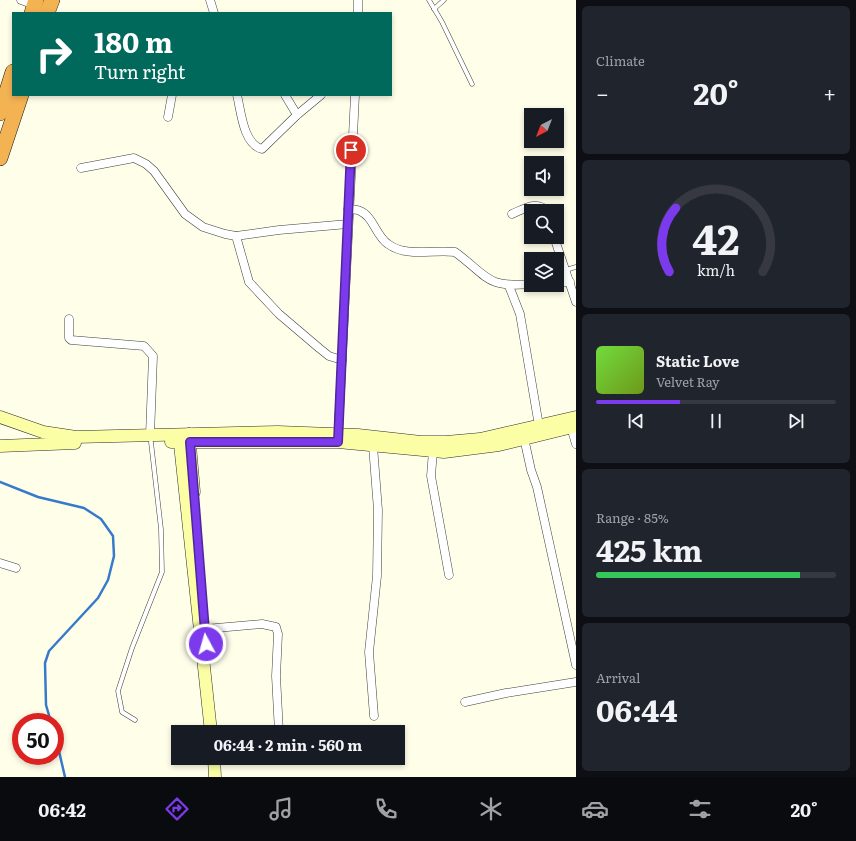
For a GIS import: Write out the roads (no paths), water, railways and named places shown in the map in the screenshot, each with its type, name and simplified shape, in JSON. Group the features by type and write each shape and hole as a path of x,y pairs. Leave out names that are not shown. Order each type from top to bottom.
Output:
{"highway":[{"path":"47,12 52,0"},
{"path":"0,113 12,75"},
{"path":"0,158 21,96"}],"main road":[{"path":"0,417 25,427 60,436 76,437 338,438 446,442 480,439 539,426 574,424"},
{"path":"338,438 373,446 433,451 478,449 574,424"},
{"path":"0,446 150,438"},
{"path":"184,438 214,725"},
{"path":"184,438 210,725"}],"street":[{"path":"210,0 214,12"},
{"path":"358,0 358,12"},
{"path":"168,117 172,96"},
{"path":"237,96 240,118 248,135 258,148 262,150 297,114 320,96"},
{"path":"286,96 297,114"},
{"path":"338,438 348,209 355,96"},
{"path":"81,168 134,158 146,164 154,171 185,214 203,227 236,236 279,230 348,224"},
{"path":"348,209 360,211 366,216 377,233 387,244 397,249 424,252 455,252 489,280 509,286 524,285"},
{"path":"512,214 524,209"},
{"path":"236,236 249,282 279,314 318,348 328,356 342,360"},
{"path":"557,244 576,302"},
{"path":"564,282 570,282"},
{"path":"509,286 520,314 539,426"},
{"path":"69,319 69,338 71,340 144,346 153,356 150,438"},
{"path":"574,424 576,444"},
{"path":"524,438 531,470 537,487 576,665"},
{"path":"373,446 378,510 377,576 369,652 374,716"},
{"path":"433,451 431,476 449,575"},
{"path":"0,563 16,568"},
{"path":"205,629 262,624 276,627 278,634 276,676 279,725"},
{"path":"465,702 506,693 576,682"}],"lane":[{"path":"428,0 448,34 472,84"},
{"path":"434,9 444,0"},
{"path":"566,270 576,267"},
{"path":"134,720 122,712 118,691 132,648 162,572 161,529 150,438"}],"waterway":[{"path":"0,482 38,497 84,508 101,519 113,536 114,556 108,580 98,598 49,651 45,663 46,705 48,713"},
{"path":"62,765 65,777"}]}
